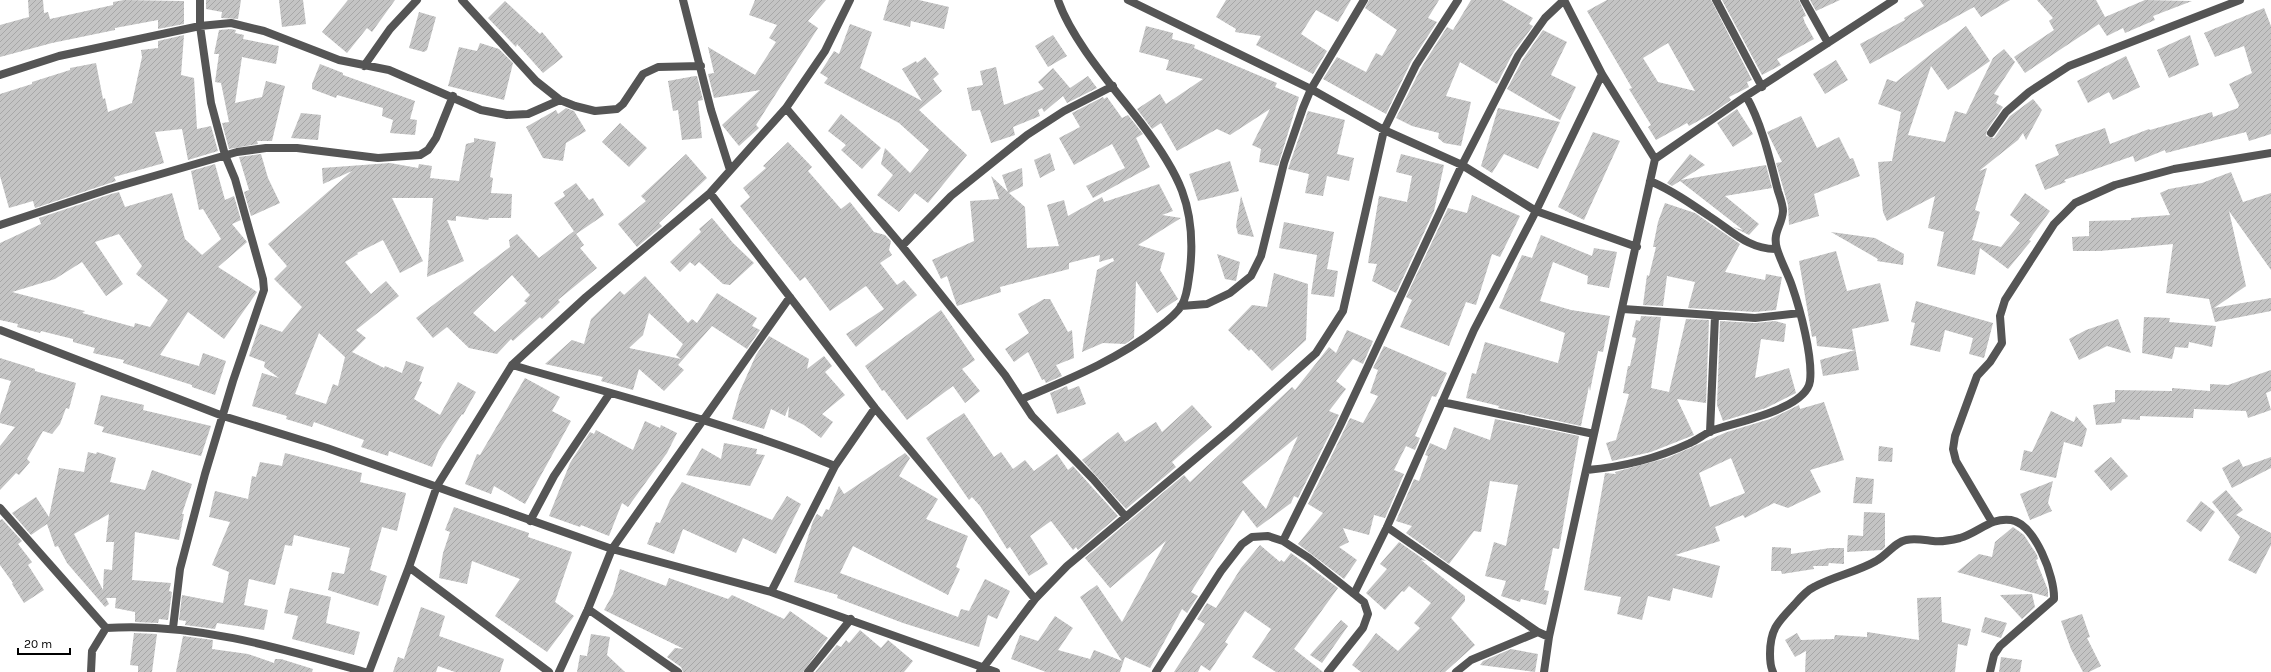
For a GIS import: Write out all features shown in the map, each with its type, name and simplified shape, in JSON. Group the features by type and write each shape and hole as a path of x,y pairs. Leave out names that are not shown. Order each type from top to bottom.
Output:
{"street":[{"path":"173,628 180,569 205,474 233,381 264,290 263,279 236,180 225,154 211,103 200,26 200,0"},
{"path":"364,66 390,29 417,0"},
{"path":"462,0 536,81 560,100 575,106 595,111 618,109 644,74 658,67 701,66"},
{"path":"683,0 711,110 730,170"},
{"path":"369,672 437,486 512,365 586,297 710,193 786,108 825,51 850,0"},
{"path":"1022,399 1127,350 1164,323 1181,306 1186,295 1190,262 1192,230 1189,207 1178,182 1161,150 1091,58 1063,13 1058,0"},
{"path":"1128,0 1311,89 1384,130 1462,165 1536,211 1636,247"},
{"path":"1181,306 1206,304 1230,293 1251,276 1261,256 1284,162 1311,89 1364,0"},
{"path":"982,670 1035,599 1067,566 1231,429 1316,353 1344,311 1384,130 1416,65 1458,0"},
{"path":"1283,541 1340,426 1462,165 1518,56 1545,18 1564,0 1602,74 1655,159"},
{"path":"1716,0 1762,87"},
{"path":"1804,0 1828,43"},
{"path":"1991,133 2006,112 2029,92 2069,66 2240,0"},
{"path":"1544,672 1549,637 1623,309 1655,159 1746,96 1762,87 1889,2"},
{"path":"0,74 59,56 200,26 231,23 278,36 322,55 364,66 389,70 453,96 481,110 507,115 528,114 560,100"},
{"path":"1354,594 1387,527 1474,330 1536,211 1602,74"},
{"path":"902,246 951,196 1027,135 1064,111 1113,86"},
{"path":"0,225 109,189 225,154 266,148 297,148 378,158 420,155 428,150 436,138 453,96"},
{"path":"1587,470 1613,468 1652,457 1691,443 1710,432 1759,417 1792,403 1806,392 1810,382 1809,360 1800,313 1777,249 1777,228 1783,211 1773,170 1754,111 1746,96"},
{"path":"786,108 902,246 1005,375 1050,436 1093,479 1126,517"},
{"path":"1992,522 1956,461 1953,449 1955,436 1977,376 2002,343 2000,316 2005,300 2054,224 2075,203 2115,184 2174,168 2271,153"},
{"path":"1650,181 1668,189 1747,243 1764,250 1777,249"},
{"path":"710,193 875,408 1035,599"},
{"path":"559,672 588,609 612,549 790,297"},
{"path":"1623,309 1755,318 1800,313"},
{"path":"1710,432 1715,316"},
{"path":"0,330 223,416 327,448 612,549 771,592 851,619 982,670 996,672"},
{"path":"512,365 777,443 835,466"},
{"path":"530,521 554,476 610,393"},
{"path":"1442,402 1594,434"},
{"path":"771,592 835,466 875,408"},
{"path":"0,508 106,628"},
{"path":"1773,672 1770,667 1770,642 1772,632 1776,624 1813,587 1875,562 1904,540 1934,541 1959,538 1969,535 1992,522 2012,520 2021,526 2031,536 2042,552 2049,569 2054,599 2000,646 1994,655 1990,672"},
{"path":"1387,527 1538,632 1549,637"},
{"path":"1156,672 1221,571 1242,544 1252,537 1268,536 1283,541 1308,558 1364,602 1368,614 1362,628 1328,672"},
{"path":"409,566 550,672"},
{"path":"588,609 678,672"},
{"path":"808,672 851,619"},
{"path":"106,628 134,626 173,628 286,649 364,672"},
{"path":"91,672 92,651 106,628"},
{"path":"1456,672 1471,660 1538,632"}],"building":[{"path":"28,0 43,0 44,13 48,12 50,19 113,5 113,2 124,0 184,1 184,24 158,29 158,20 115,28 115,30 52,43 0,57 0,25 29,17"},
{"path":"206,0 241,0 238,19 221,18 222,12 206,9"},
{"path":"279,0 303,0 306,24 282,27"},
{"path":"348,0 395,0 372,32 367,28 347,53 322,32"},
{"path":"755,0 826,0 808,21 818,28 756,125 759,128 739,146 722,125 760,90 714,98 708,74 714,73 708,47 755,75 776,42 769,38 777,25 749,15"},
{"path":"889,0 919,0 949,7 944,29 911,21 910,27 883,20"},
{"path":"1226,0 1351,0 1338,22 1316,10 1301,34 1327,51 1313,74 1256,45 1261,36 1235,32 1236,29 1216,17"},
{"path":"1369,0 1439,0 1428,18 1437,22 1411,62 1386,114 1323,79 1337,57 1366,72 1376,53 1382,56 1397,30 1365,8"},
{"path":"1471,0 1502,0 1533,18 1529,24 1533,26 1513,53 1497,84 1460,62 1446,96 1471,102 1461,146 1444,143 1438,138 1439,133 1412,126 1396,118 1421,68 1447,27 1453,30"},
{"path":"1607,0 1711,0 1752,80 1747,82 1749,87 1729,97 1731,100 1711,114 1689,126 1687,123 1656,140 1648,127 1651,125 1629,89 1632,88 1587,11","holes":["1668,43 1695,91 1658,82 1643,58"]},
{"path":"1722,0 1799,0 1806,16 1803,17 1805,23 1814,39 1777,59 1781,65 1762,75"},
{"path":"1810,0 1840,0 1816,11"},
{"path":"1920,0 2010,0 1981,17 1974,7 1870,64 1860,44 1905,20 1904,18 1924,6"},
{"path":"2037,0 2096,0 2105,17 2145,0 2192,1 2153,16 2155,20 2125,33 2123,28 2107,36 2099,24 2025,73 2014,57 2054,30 2049,21 2053,18"},
{"path":"505,1 540,34 542,32 563,57 543,73 517,44 516,47 488,18"},
{"path":"2264,8 2271,26 2271,134 2249,141 2246,132 2166,153 2165,150 2135,162 2133,156 2064,180 2066,182 2045,190 2035,165 2059,155 2055,145 2105,128 2110,144 2149,129 2150,130 2212,112 2213,117 2238,108 2239,105 2229,84 2252,73 2244,46 2215,57 2204,33"},
{"path":"419,12 436,17 427,50 424,52 409,48"},
{"path":"850,24 872,32 860,68 922,101 902,69 916,61 917,63 925,57 939,74 933,79 942,91 919,110 967,155 928,203 915,193 899,212 877,195 893,175 881,164 885,148 910,173 929,150 899,123 824,83 828,78 820,73 834,51 839,54"},
{"path":"1146,26 1173,33 1172,39 1195,45 1194,48 1277,83 1275,87 1299,97 1278,166 1259,162 1261,149 1252,145 1270,109 1230,135 1217,129 1177,151 1161,123 1152,129 1137,109 1160,94 1166,104 1203,79 1166,70 1169,60 1139,52"},
{"path":"1966,26 1990,61 1948,90 1931,66 1908,135 1945,142 1955,111 1966,114 1993,58 2004,49 2015,62 1994,94 1999,96 1996,103 2003,107 1987,130 1986,136 1994,138 2010,116 2033,99 2042,110 2026,140 2023,133 2018,140 1979,171 1987,168 1975,210 1980,212 1972,240 2001,247 2020,223 2010,215 2025,193 2050,211 2029,240 2031,241 2008,269 1980,248 1975,275 1937,266 1944,232 1928,228 1935,196 1887,221 1883,212 1878,162 1892,161 1901,112 1878,104 1887,79 1896,82"},
{"path":"219,30 236,30 235,33 244,35 243,39 279,46 276,64 242,57 235,103 262,97 266,81 285,86 272,141 257,141 258,144 229,149 222,123 229,122 221,83 215,82 219,54 214,54"},
{"path":"1543,30 1567,42 1551,75 1576,87 1560,120 1507,89 1523,59"},
{"path":"184,35 181,75 194,78 197,129 211,126 218,151 188,160 182,129 155,132 164,163 114,177 116,181 35,208 33,201 9,208 0,176 0,94 70,70 70,68 96,63 103,99 105,98 108,112 132,103 142,57 141,50 158,48 158,41"},
{"path":"1053,35 1067,56 1048,67 1035,46"},
{"path":"2190,35 2199,65 2169,78 2157,50"},
{"path":"480,43 499,49 513,63 504,100 448,86 459,47 477,51"},
{"path":"2126,56 2140,87 2113,100 2109,92 2088,103 2077,81"},
{"path":"1836,60 1848,80 1825,94 1813,74"},
{"path":"320,64 343,73 343,75 415,101 410,119 417,120 415,135 390,133 393,120 382,116 383,108 337,95 336,98 312,89 312,84"},
{"path":"996,67 1004,105 1044,89 1038,82 1053,68 1070,88 1088,76 1097,88 1067,103 1063,96 1044,112 1042,108 1038,110 1040,116 1013,127 1015,135 991,143 980,110 972,111 967,88 983,85 980,71"},
{"path":"697,76 703,100 698,101 702,138 682,140 678,110 673,111 668,81"},
{"path":"1103,97 1104,99 1107,97 1122,118 1128,115 1143,134 1136,138 1150,167 1093,198 1086,186 1125,168 1112,144 1074,165 1059,138 1080,127 1072,113"},
{"path":"566,108 574,111 586,131 566,143 563,161 543,158 526,127 556,110 558,114"},
{"path":"1498,108 1560,122 1538,169 1504,154 1492,173 1481,166"},
{"path":"1737,109 1753,134 1733,147 1717,123"},
{"path":"1308,111 1345,120 1337,154 1354,158 1349,181 1327,176 1323,196 1305,193 1309,174 1288,169"},
{"path":"301,113 321,115 318,140 291,138"},
{"path":"841,114 881,148 862,169 841,150 846,145 828,131"},
{"path":"1801,116 1817,148 1839,137 1850,159 1853,158 1860,176 1814,194 1819,216 1789,225 1788,205 1776,163 1782,162 1767,132"},
{"path":"620,123 647,148 629,167 602,142"},
{"path":"1593,132 1620,141 1584,220 1558,207"},
{"path":"474,138 496,142 490,177 493,178 491,193 512,194 511,218 489,218 488,220 456,216 456,221 447,220 464,261 427,277 433,198 392,198 423,261 400,273 383,240 357,253 358,254 345,262 371,294 386,281 399,296 356,330 366,338 352,352 384,368 385,366 402,373 406,361 424,367 419,381 422,382 414,399 440,415 458,382 476,392 463,415 462,414 439,450 432,467 389,451 388,456 361,447 364,440 314,422 312,427 286,419 287,416 252,406 262,373 279,378 264,367 265,362 249,356 260,324 282,332 302,307 274,279 287,266 268,244 352,171 323,184 322,168 390,163 418,168 419,164 432,166 430,178 459,181 466,144 474,142","holes":["319,333 345,357 338,386 333,384 326,404 295,394"]},
{"path":"788,142 812,167 808,171 841,209 850,202 874,232 885,235 891,241 889,250 892,255 880,263 897,285 904,280 917,295 856,347 846,334 884,309 866,286 830,311 805,277 800,281 740,206 750,197 743,188 766,168 763,166"},
{"path":"1050,153 1055,170 1040,178 1034,160"},
{"path":"261,154 268,178 280,203 251,216 244,192 249,190 239,157"},
{"path":"686,154 707,178 659,223 662,226 637,247 618,224 646,201 641,196"},
{"path":"1401,154 1444,165 1434,211 1396,293 1372,281 1377,264 1368,263 1379,196 1407,202 1412,176 1396,172"},
{"path":"1690,154 1705,165 1681,180 1766,165 1772,188 1725,196 1759,224 1749,235 1733,227 1743,230 1680,181 1672,186 1667,183"},
{"path":"1230,161 1239,191 1198,201 1189,174"},
{"path":"215,164 225,200 234,196 241,220 232,224 247,242 218,267 257,292 224,339 188,312 160,355 199,366 203,353 226,361 215,395 192,387 192,385 123,363 124,360 93,353 95,348 73,342 73,339 41,331 40,333 17,327 18,324 0,320 0,243 41,224 39,218 111,194 119,192 125,207 172,193 185,239 202,255 221,239 203,209 199,210 191,171","holes":["119,234 142,266 136,274 168,300 150,327 135,323 134,327 82,313 85,311 12,292 55,279 82,262 106,296 123,284 95,242"]},
{"path":"1022,168 1023,186 1009,193 1025,207 1027,248 1059,246 1047,205 1064,200 1068,216 1102,197 1104,202 1159,184 1173,211 1162,215 1181,218 1138,245 1165,253 1160,270 1178,299 1157,313 1136,281 1134,338 1125,344 1103,343 1082,352 1097,270 1114,261 1113,258 1099,262 1100,255 1069,263 1069,269 1000,287 1001,292 957,306 947,276 941,279 932,260 974,241 970,201 999,199 991,176 1008,192 1002,175"},
{"path":"2231,172 2243,202 2271,193 2271,270 2229,211 2246,286 2214,308 2271,298 2271,311 2215,322 2209,299 2166,293 2173,244 2100,251 2073,251 2072,237 2089,236 2089,221 2131,220 2131,218 2170,215 2160,193 2169,189 2202,183"},
{"path":"576,183 589,200 593,198 604,215 576,234 554,203 565,196 563,192"},
{"path":"1472,195 1520,216 1500,257 1492,254 1476,305 1466,302 1449,346 1400,327 1412,300 1406,297 1448,208 1467,213"},
{"path":"1241,196 1254,237 1238,234 1236,226"},
{"path":"1665,203 1695,213 1740,244 1725,272 1765,280 1766,274 1782,277 1776,310 1755,312 1688,308 1695,282 1667,276 1663,306 1643,305 1647,275 1649,276 1656,247 1653,247 1658,222"},
{"path":"712,218 733,243 754,263 730,285 723,284 699,262 695,266 690,262 680,272 670,262 701,232 699,229"},
{"path":"1284,222 1334,232 1327,269 1338,271 1334,297 1311,294 1317,255 1279,248"},
{"path":"574,231 584,245 580,248 597,268 558,300 560,302 542,319 540,317 513,341 511,339 497,354 469,348 447,327 433,338 416,318 510,247 509,240 517,234 539,258","holes":["512,275 530,295 524,301 527,303 495,332 473,313"]},
{"path":"1831,232 1875,238 1904,254 1903,265 1877,261 1878,259"},
{"path":"1541,235 1592,256 1594,248 1617,252 1609,288 1587,284 1588,276 1553,262 1540,301 1571,310 1610,316 1603,352 1598,351 1581,426 1498,408 1499,406 1466,398 1472,373 1476,374 1485,342 1558,363 1565,333 1499,308 1522,255 1532,258"},
{"path":"1836,251 1847,291 1880,283 1889,321 1852,329 1859,370 1823,376 1820,360 1855,350 1817,346 1816,336 1812,337 1799,261"},
{"path":"1217,254 1240,262 1236,281 1225,279"},
{"path":"1274,273 1308,284 1306,340 1272,371 1251,349 1249,351 1228,330 1252,305 1267,307"},
{"path":"645,276 688,323 692,319 697,323 717,293 757,318 752,326 760,330 747,349 712,326 678,365 684,370 664,391 639,369 633,390 601,381 603,377 545,364 572,340 584,344 591,319 620,291 624,295","holes":["649,313 683,344 676,355 681,359 629,348 643,335"]},
{"path":"1044,299 1050,299 1068,332 1072,330 1074,358 1056,365 1062,376 1046,383 1044,379 1042,380 1028,352 1014,362 1005,349 1029,333 1018,314"},
{"path":"1916,301 1993,323 1984,358 1969,354 1973,338 1945,330 1940,352 1910,345 1915,323 1911,322"},
{"path":"941,310 975,360 962,369 980,391 965,403 953,386 907,420 884,390 882,391 865,366"},
{"path":"1641,316 1661,317 1651,388 1669,392 1686,319 1709,320 1706,403 1677,399 1694,435 1651,452 1612,461 1606,443 1616,440 1629,394 1623,393 1628,366 1630,366 1636,338 1632,337 1636,320 1640,321"},
{"path":"2144,317 2170,318 2169,322 2216,326 2212,347 2189,342 2188,348 2175,347 2172,359 2142,353"},
{"path":"2118,319 2131,353 2107,346 2079,360 2069,339 2086,330"},
{"path":"1720,321 1755,323 1775,321 1786,324 1784,342 1761,339 1755,378 1789,368 1796,393 1766,408 1723,421 1717,405"},
{"path":"1347,330 1373,341 1363,364 1353,359 1336,381 1346,389 1329,411 1339,415 1298,498 1294,496 1291,503 1257,528 1243,510 1191,592 1198,596 1187,613 1182,609 1150,668 1125,657 1120,672 1046,672 1011,659 1020,635 1038,641 1055,616 1073,628 1058,650 1090,659 1094,650 1122,661 1080,597 1097,585 1122,622 1166,541 1110,588 1085,558 1184,475 1190,482 1292,387 1295,390 1329,347 1336,353","holes":["1298,436 1266,509 1242,482"]},
{"path":"769,336 809,359 807,369 824,356 832,366 825,372 845,395 822,414 833,422 821,438 804,425 788,417 789,406 785,416 771,409 764,429 732,419 740,391 756,355"},
{"path":"1384,346 1447,373 1436,397 1432,396 1415,436 1420,438 1415,450 1406,446 1394,470 1404,474 1385,518 1374,515 1369,535 1343,528 1349,542 1339,547 1357,560 1344,579 1298,544 1323,513 1308,504 1350,418 1363,423 1378,396 1370,393 1378,370 1373,368"},
{"path":"0,358 35,369 35,371 76,383 69,409 66,408 60,424 52,434 43,431 27,459 30,462 19,475 16,473 0,490 0,446 15,427 0,423 0,415 11,381 0,378"},
{"path":"2271,370 2271,391 2266,393 2271,410 2248,418 2246,411 2194,409 2193,418 2140,416 2140,420 2122,419 2121,423 2096,425 2093,405 2115,402 2115,390 2172,391 2172,388 2210,391 2210,384 2228,385"},
{"path":"525,378 560,397 552,411 571,421 525,504 494,486 491,494 465,484 477,454 480,455"},
{"path":"1067,386 1068,390 1079,386 1086,404 1057,414 1050,393"},
{"path":"101,395 144,405 143,410 211,426 201,456 102,432 104,427 94,424"},
{"path":"1824,402 1844,460 1810,470 1821,492 1788,508 1774,503 1745,518 1743,515 1715,527 1720,541 1675,555 1720,566 1712,598 1673,588 1670,601 1648,596 1642,620 1617,614 1621,597 1584,590 1605,473 1616,474 1615,472 1667,458 1727,432 1770,419 1799,405 1800,409","holes":["1731,458 1745,493 1710,507 1699,473"]},
{"path":"1192,405 1212,427 1172,462 1176,467 1126,509 1082,460 1118,432 1125,442 1156,422 1162,432"},
{"path":"2051,411 2074,422 2076,416 2087,429 2082,447 2064,442 2056,478 2020,470 2024,450 2032,452"},
{"path":"964,413 994,457 1001,452 1013,469 1025,460 1034,471 1057,454 1068,470 1073,466 1118,516 1078,550 1076,547 1073,550 1051,521 1030,536 1048,564 1029,576 1010,547 1007,549 980,506 972,497 969,500 926,438"},
{"path":"1495,419 1579,436 1559,549 1553,548 1544,590 1549,591 1546,605 1521,599 1520,602 1501,596 1506,581 1485,576 1494,542 1506,546 1518,485 1490,481 1481,532 1474,531 1449,564 1406,533 1412,526 1396,521 1414,479 1419,481 1428,456 1425,455 1430,443 1446,450 1454,427 1490,440"},
{"path":"645,421 660,428 661,425 677,433 667,453 628,507 622,503 609,536 581,525 580,527 549,516 570,463 590,432 594,434 596,430 633,450"},
{"path":"724,443 757,449 756,454 765,455 750,486 686,475 702,448 721,459"},
{"path":"1879,446 1893,448 1892,462 1878,461"},
{"path":"88,452 96,454 97,452 116,458 110,482 145,490 152,470 192,484 182,514 184,514 179,540 135,532 132,580 171,583 169,591 172,592 168,620 159,619 158,623 135,622 135,612 115,608 116,598 106,598 109,604 105,607 67,563 58,546 55,547 47,524 31,535 12,513 36,497 49,517 59,468 84,472","holes":["109,514 106,542 114,542 112,570 104,569 103,590 74,534"]},
{"path":"285,453 362,473 360,482 406,493 397,531 382,527 370,570 387,576 378,606 328,590 332,572 344,574 350,548 294,535 292,546 285,545 275,585 249,579 244,605 268,610 264,630 217,623 215,629 185,625 186,621 179,620 182,595 223,603 229,572 212,565 230,522 209,517 215,491 248,499 252,476 256,477 260,462 282,466"},
{"path":"905,453 910,458 899,476 938,499 926,519 968,536 956,567 960,569 948,595 853,546 840,573 958,617 961,609 969,611 985,579 1010,591 997,619 988,615 979,647 903,623 837,598 838,595 794,582 813,521 817,514 822,517 826,509 829,510 839,486 844,494"},
{"path":"2111,457 2128,476 2111,491 2094,471"},
{"path":"2271,457 2271,468 2232,488 2222,468 2239,459 2243,467"},
{"path":"1856,477 1874,479 1872,504 1853,503"},
{"path":"2053,481 2048,503 2052,511 2030,520 2020,494"},
{"path":"682,482 772,520 787,496 801,504 776,554 743,538 736,553 683,529 674,554 647,544 656,522 660,523 670,500"},
{"path":"2226,490 2243,510 2236,515 2271,533 2271,545 2256,574 2228,560 2240,537 2212,502"},
{"path":"2201,501 2215,512 2201,532 2186,521"},
{"path":"454,507 529,533 528,537 572,552 555,602 574,616 547,652 495,616 520,579 472,561 467,584 439,578 443,553 450,532 445,530"},
{"path":"1864,512 1885,513 1885,547 1882,550 1847,552 1848,535 1863,536"},
{"path":"2,519 22,541 18,544 32,562 28,565 44,590 24,603 12,584 13,583 0,565 0,520"},
{"path":"2013,527 2024,535 2037,555 2038,559 2036,560 2048,590 2048,597 1957,572 1979,554 1992,557 1995,542"},
{"path":"1399,542 1426,561 1421,560 1465,596 1465,601 1451,618 1475,645 1445,672 1361,672 1352,665 1376,633 1398,651 1420,628 1414,623 1431,603 1409,586 1404,592 1402,591 1385,610 1366,593 1387,569 1380,564"},
{"path":"1260,545 1280,562 1281,560 1284,562 1291,553 1338,588 1294,649 1323,672 1276,672 1252,657 1271,629 1245,611 1225,642 1228,644 1210,671 1201,665 1198,672 1174,672 1205,624 1197,619 1207,603 1216,608 1241,568"},
{"path":"1772,547 1791,548 1791,554 1830,548 1844,548 1844,564 1829,563 1828,566 1813,566 1814,569 1782,574 1781,571 1771,571"},
{"path":"620,569 666,586 669,578 728,599 732,595 784,619 790,611 828,638 803,672 683,672 681,667 667,657 675,648 684,649 604,610 613,594"},
{"path":"290,588 331,597 326,623 360,632 354,655 292,639 298,616 284,613"},
{"path":"2032,594 2035,607 2022,619 2000,595"},
{"path":"1941,597 1942,622 1971,629 1967,646 1958,644 1955,672 1805,672 1806,651 1795,657 1785,640 1797,633 1801,640 1834,639 1835,635 1867,637 1867,632 1919,640 1917,598"},
{"path":"421,607 445,616 439,636 504,659 500,672 455,672 438,666 436,672 393,672 398,657 404,659"},
{"path":"2082,614 2090,637 2087,638 2101,666 2089,672 2083,672 2071,649 2061,621"},
{"path":"1985,617 2007,623 2001,638 1981,632"},
{"path":"1341,620 1348,626 1322,663 1310,655"},
{"path":"860,630 881,648 888,640 913,661 904,672 815,672 837,645 841,647 846,640 849,643"},
{"path":"134,633 157,634 152,672 138,672 138,666 130,665"},
{"path":"591,634 610,637 607,655 625,672 577,672 580,655 587,656"},
{"path":"183,636 213,640 212,649 248,654 274,663 275,659 281,659 313,669 312,672 176,672"},
{"path":"1511,649 1538,654 1535,672 1480,665 1483,661"},
{"path":"2001,657 2022,660 2020,672 1999,672"}]}
